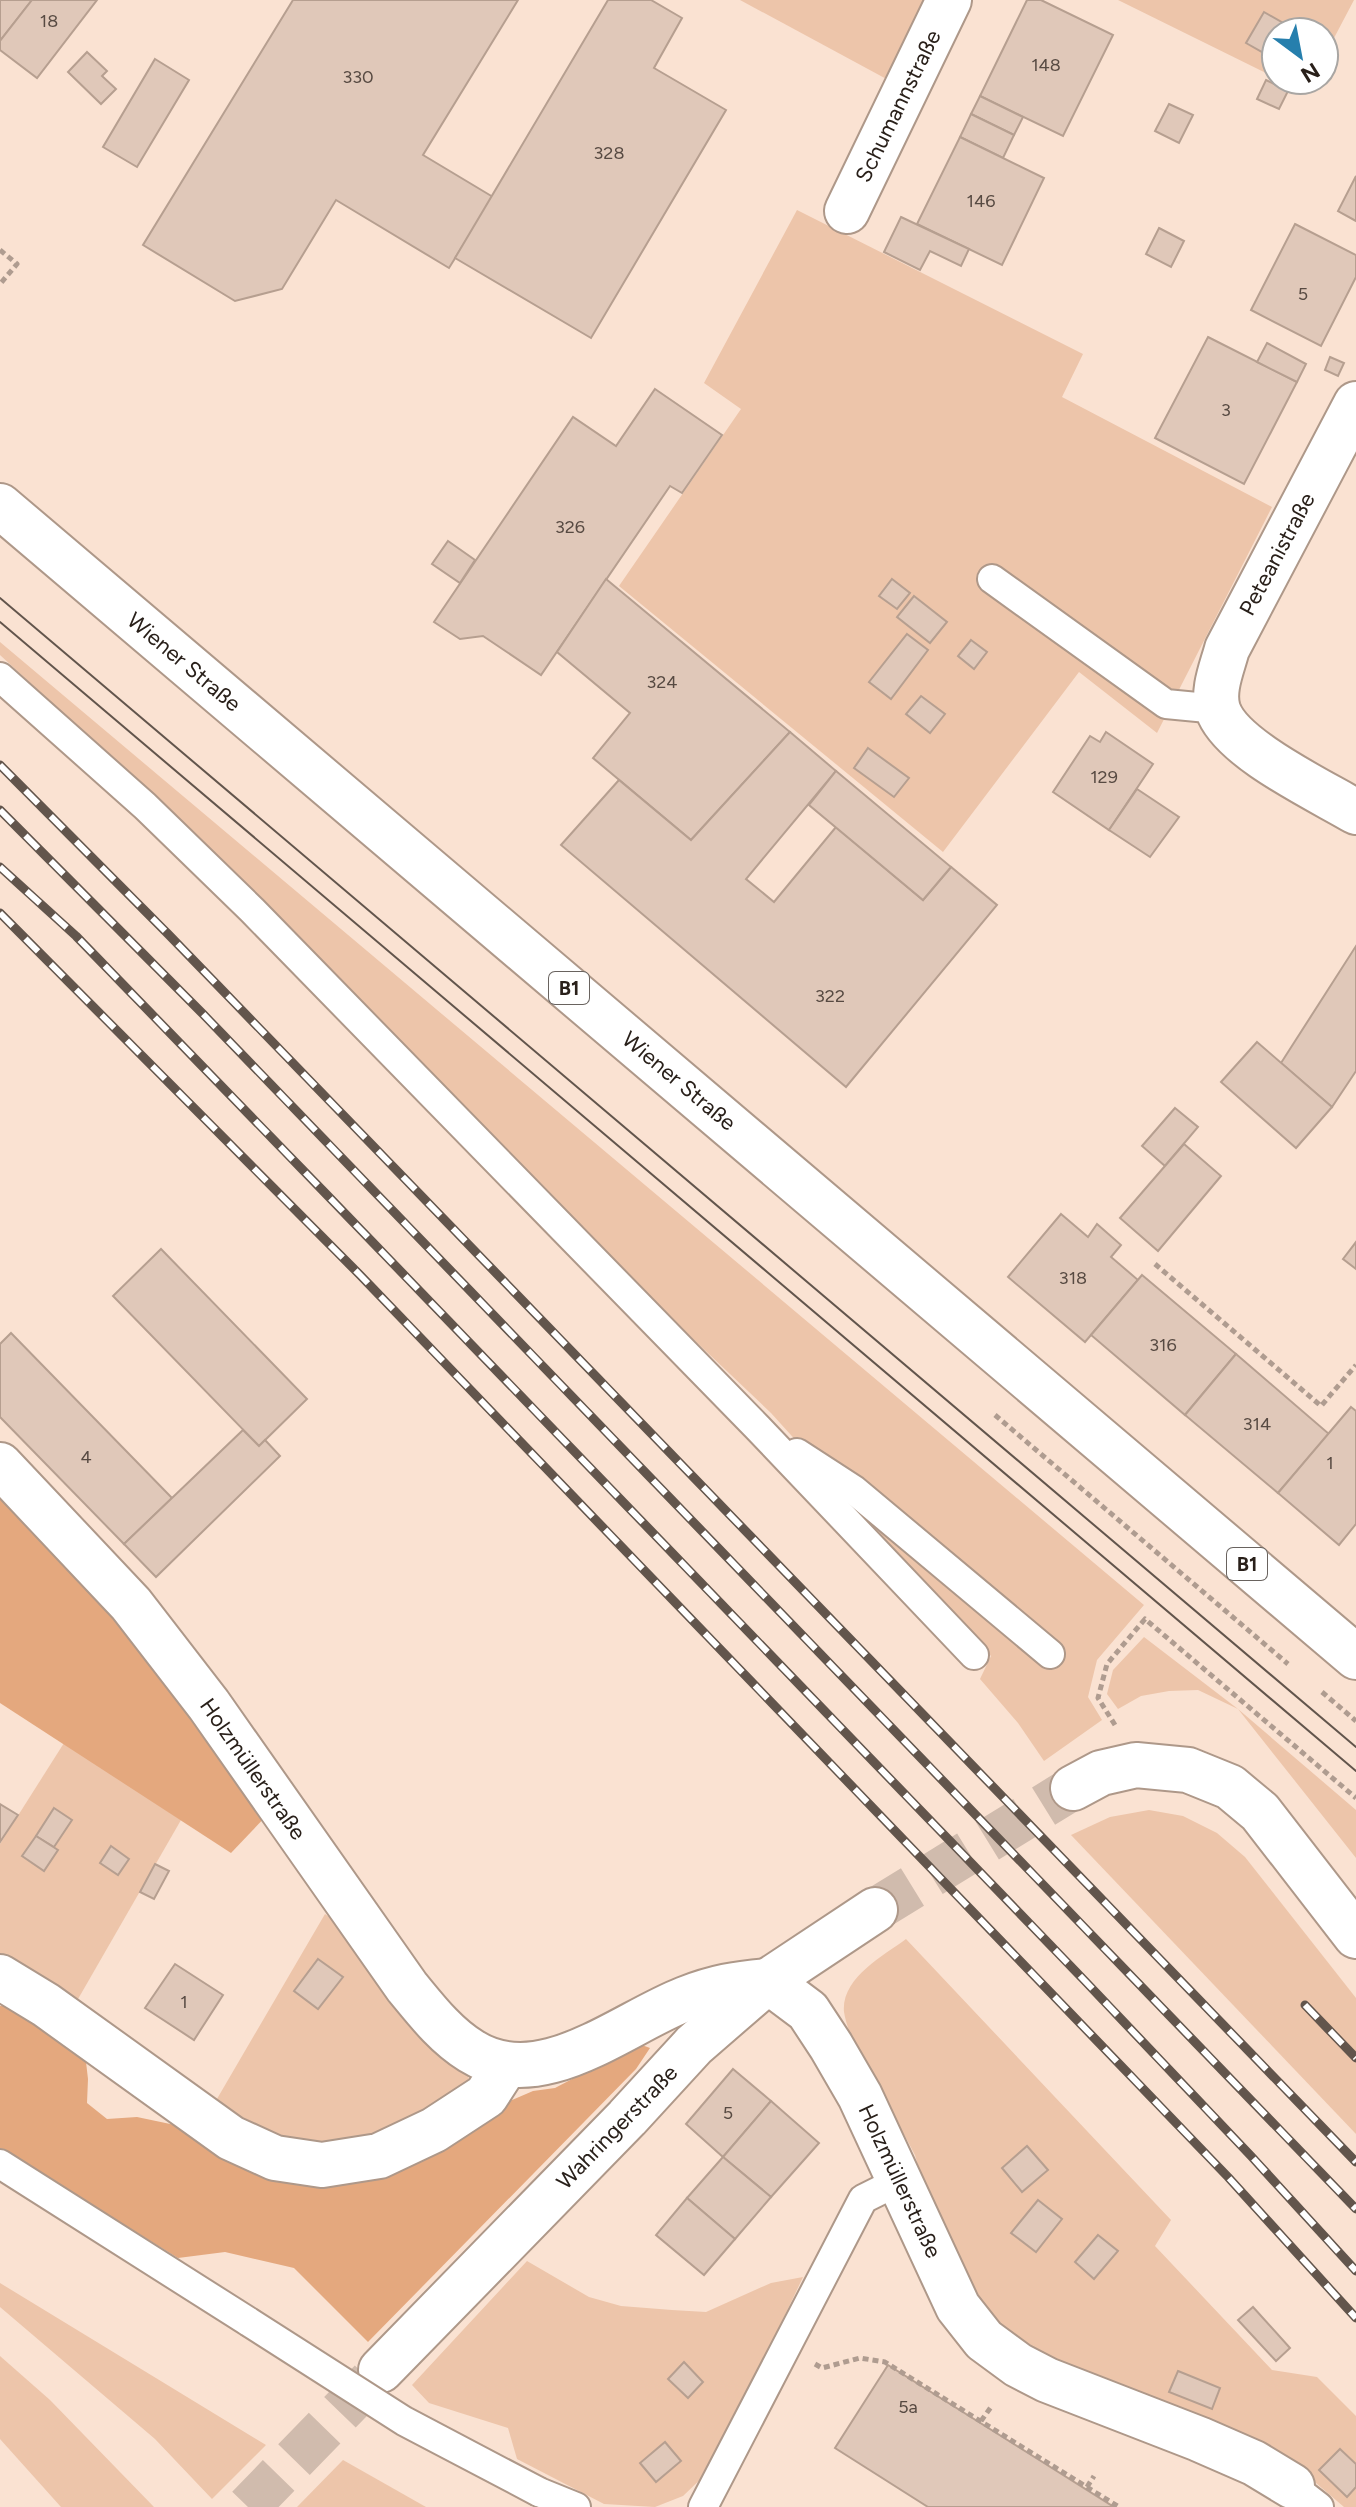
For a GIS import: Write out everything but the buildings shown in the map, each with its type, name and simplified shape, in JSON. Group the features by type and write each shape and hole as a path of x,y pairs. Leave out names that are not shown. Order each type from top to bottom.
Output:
{"street":[{"name":"Schumannstraße","path":"847,211 949,0"},
{"name":"Peteanistraße","path":"1218,709 1217,685 1227,649 1356,404"},
{"name":"Wiener Straße","path":"0,506 1356,1657"},
{"path":"1218,709 1233,733 1274,764 1356,812"},
{"name":"Holzmüllerstraße","path":"0,1465 131,1604 209,1705 407,1987 440,2026 472,2052 506,2065 547,2063 682,2000 729,1984 768,1981 808,2011 824,2034 860,2096 958,2307 984,2340 1018,2365 1047,2380 1254,2463 1309,2501"},
{"path":"1073,1788 1101,1773 1136,1765 1188,1770 1230,1787 1260,1812 1356,1936"},
{"name":"Wahringerstraße","path":"381,2370 694,2045 768,1981 875,1910"},
{"path":"0,1977 46,2005 231,2138 275,2158 322,2165 379,2156 434,2130 486,2096 506,2065"}],"lane":[{"path":"992,579 1166,704 1218,709"},
{"path":"0,677 145,806 252,910 758,1428 974,1655"},
{"path":"758,1428 854,1490 1050,1654"},
{"path":"0,2164 404,2421 539,2492 576,2507"},
{"path":"703,2507 863,2199 899,2181"}],"path":[{"path":"0,250 17,264 0,284"},
{"path":"1155,1264 1321,1406 1356,1365"},
{"path":"1118,1730 1098,1698 1107,1664 1145,1619 1356,1798"},
{"path":"1322,1692 1356,1721"},
{"path":"787,2347 822,2368 860,2358 885,2362 1119,2507"},
{"path":"981,2421 991,2407"},
{"path":"1087,2487 1094,2476"}],"shaded area":[{"path":"740,0 934,0 892,82"},
{"path":"1118,0 1354,0 1340,27 1340,16 1260,16 1260,70"},
{"path":"797,210 1083,354 1062,397 1272,507 1157,733 1079,672 943,852 619,586 741,409 704,383"},
{"path":"0,642 1144,1605 1097,1660 1088,1697 1102,1720 1044,1761 1018,1723 980,1679 991,1656 771,1413 594,1245 206,845 0,655"},
{"path":"0,1497 105,1608 269,1813 231,1853 0,1703"},
{"path":"1144,1637 1238,1709 1198,1690 1141,1696 1118,1709 1107,1694 1113,1670"},
{"path":"1238,1709 1356,1810 1356,1858"},
{"path":"64,1743 181,1820 74,2006 0,1959 0,1844"},
{"path":"1149,1810 1183,1816 1217,1833 1245,1857 1356,1998 1356,2134 1071,1835 1110,1817"},
{"path":"325,1914 346,1929 400,2015 439,2057 467,2073 471,2086 354,2149 266,2140 214,2104"},
{"path":"906,1939 1171,2220 1155,2246 1272,2370 1317,2377 1356,2416 1356,2507 1344,2507 1309,2477 1042,2359 978,2306 924,2187 915,2155 849,2031 844,2014 845,2000 856,1978"},
{"path":"0,2006 20,2006 48,2021 86,2062 87,2103 107,2119 137,2117 175,2125 229,2154 291,2179 533,2091 555,2088 639,2044 650,2048 636,2069 368,2342 294,2268 225,2252 178,2258 0,2148"},
{"path":"527,2261 589,2297 621,2306 706,2312 771,2283 803,2277 724,2444 707,2473 683,2496 655,2507 604,2504 517,2459 508,2428 429,2403 412,2385"},
{"path":"0,2283 266,2445 212,2499 155,2439 0,2307"},
{"path":"0,2356 50,2400 154,2507 61,2507 0,2439"},
{"path":"343,2460 426,2507 297,2507"}],"tunnel":[{"path":"875,1910 1073,1788"},
{"path":"248,2507 381,2370"}],"tram line":[{"path":"0,598 1356,1747"},
{"path":"0,622 1356,1771"}],"railway":[{"path":"0,765 168,934 1356,2162"},
{"path":"0,810 203,1014 1356,2209"},
{"path":"0,867 76,936 329,1197 1084,1980 1356,2271"},
{"path":"0,913 360,1275 1228,2177 1356,2318"},
{"path":"1305,2005 1356,2058"}]}
